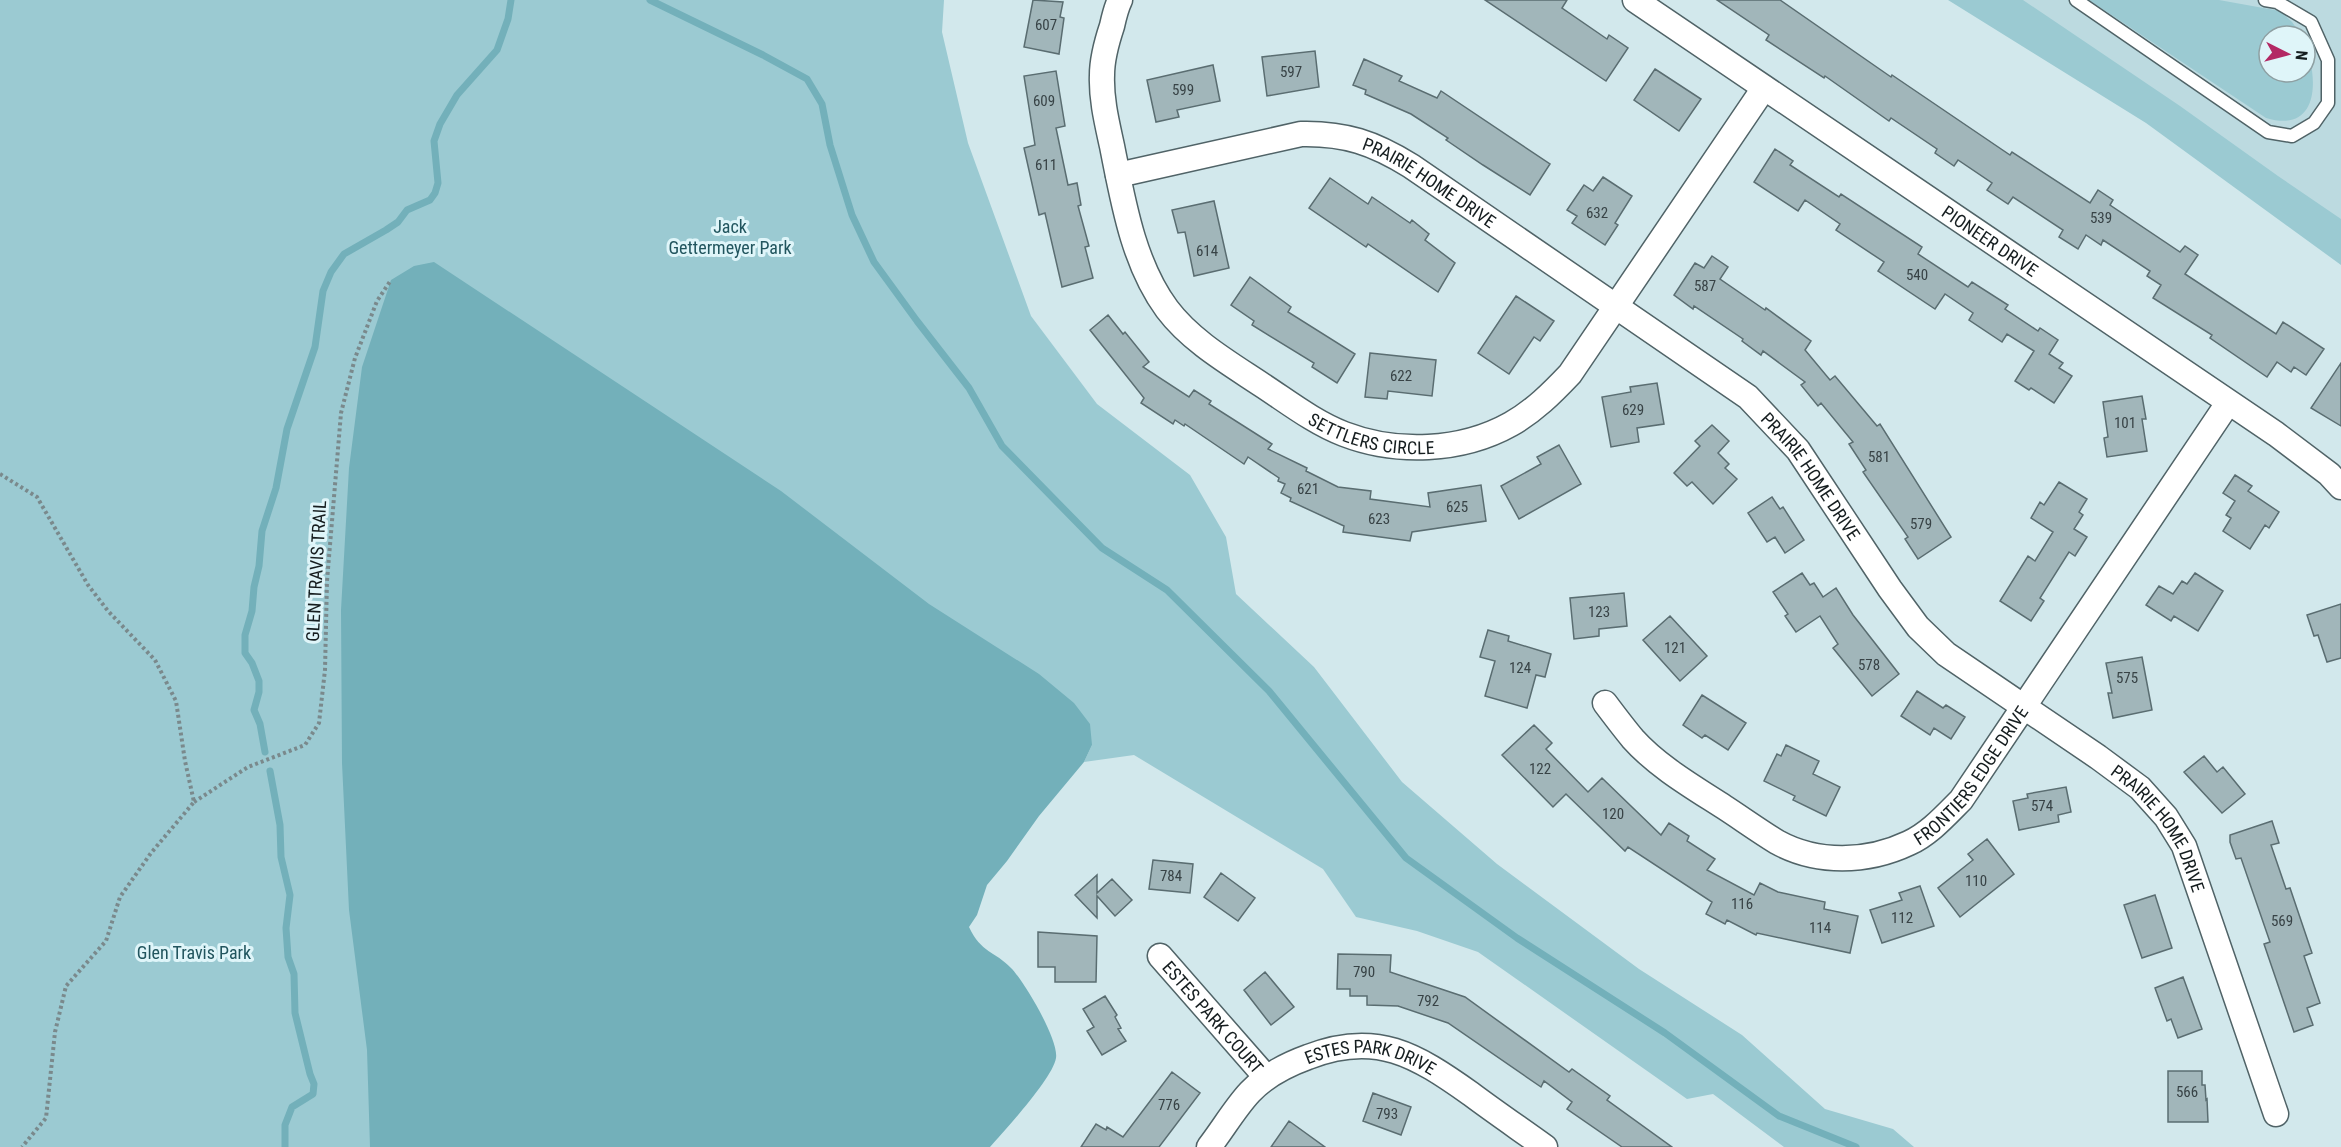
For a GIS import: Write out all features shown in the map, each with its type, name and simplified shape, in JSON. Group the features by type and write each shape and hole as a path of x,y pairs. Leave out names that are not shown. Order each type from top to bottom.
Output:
{"street":[{"name":"SETTLERS CIRCLE","path":"1120,0 1108,38 1102,74 1105,113 1131,230 1145,272 1167,308 1188,332 1308,416 1343,434 1380,444 1415,448 1442,446 1477,438 1511,424 1543,401 1570,375 1764,88"},
{"name":"PIONEER DRIVE","path":"1635,0 2304,454 2341,487"},
{"name":"PRAIRIE HOME DRIVE","path":"1118,175 1301,134 1328,134 1362,141 1390,153 1411,166 1748,397 1798,450 1890,589 1918,627 1946,654 2140,788 2166,817 2184,846 2276,1114"},
{"name":"FRONTIERS EDGE DRIVE","path":"1605,703 1633,740 1691,785 1778,842 1806,854 1839,859 1885,852 1910,843 1938,823 1961,800 2228,403"},
{"name":"ESTES PARK COURT","path":"1160,956 1266,1077"},
{"name":"ESTES PARK DRIVE","path":"1209,1147 1250,1092 1266,1077 1289,1064 1344,1046 1376,1046 1404,1053 1430,1065 1545,1147"}],"lane":[{"path":"2076,0 2268,132 2292,136 2314,123 2328,104 2328,60 2311,22 2277,2 2265,0"}],"path":[{"name":"GLEN TRAVIS TRAIL","path":"22,1147 46,1118 55,1032 66,986 106,941 120,897 194,802 248,767 305,745 319,723 325,670 327,580 341,413 355,358 377,301 391,280"},
{"path":"0,474 37,497 88,585 108,611 155,660 176,701 194,802"}],"shaded area":[{"path":"1975,0 2341,0 2341,251"},
{"path":"434,262 781,491 929,604 1039,674 1074,703 1090,724 1092,745 1084,762 1039,816 987,885 977,915 969,927 978,942 1011,968 1032,997 1047,1025 1056,1058 1047,1078 1028,1104 990,1147 370,1147 367,1050 349,910 342,763 341,610 349,468 362,367 391,280 414,266"}],"green space":[{"path":"0,0 944,0 942,32 968,143 1031,316 1097,404 1190,475 1226,537 1236,594 1314,667 1402,782 1497,864 1639,969 1742,1035 1825,1109 1893,1129 1914,1147 1784,1147 1713,1094 1687,1099 1478,952 1417,931 1356,917 1323,869 1134,755 1084,762 1092,745 399,1147 0,1147"},
{"path":"1948,0 2023,0 2341,219 2341,265 2146,123"},
{"path":"2089,0 2219,0 2280,11 2293,24 2257,24 2257,84 2313,84 2313,87 2311,100 2305,111 2296,118 2283,121 2266,118"}],"building":[{"path":"1033,0 1063,2 1060,17 1064,18 1059,54 1024,47"},
{"path":"1485,0 1567,0 1562,8 1607,39 1609,35 1628,48 1606,81"},
{"path":"1717,0 1780,0 1891,77 1892,75 2010,155 2012,152 2090,203 2098,190 2113,200 2110,205 2180,252 2185,246 2198,255 2185,274 2276,334 2283,322 2324,349 2306,375 2294,367 2291,372 2277,362 2267,377 2210,338 2212,335 2153,298 2161,285 2147,276 2150,271 2103,240 2101,245 2086,235 2078,249 2059,237 2063,230 2013,197 2008,204 1987,190 1992,183 1958,160 1954,166 1935,153 1937,149 1891,118 1889,121 1825,76 1824,78 1766,40 1769,35"},
{"path":"1315,51 1319,87 1267,96 1262,57"},
{"path":"1364,59 1402,76 1399,81 1437,98 1441,91 1550,164 1530,195 1411,114 1365,94 1366,90 1353,85"},
{"path":"1213,65 1220,101 1177,110 1179,117 1156,122 1147,80"},
{"path":"1655,69 1701,99 1679,131 1634,100"},
{"path":"1056,71 1065,126 1056,128 1068,185 1077,183 1081,205 1078,206 1089,246 1085,247 1093,278 1062,287 1045,213 1039,215 1024,148 1035,145 1024,76"},
{"path":"1775,149 1793,161 1790,165 1839,197 1841,194 1922,247 1918,254 1968,287 1972,282 2008,305 2005,309 2038,331 2040,328 2058,340 2049,354 2063,363 2059,368 2072,376 2054,403 2015,381 2034,351 2007,334 2002,342 1969,320 1973,313 1945,294 1935,309 1878,271 1884,262 1836,230 1840,224 1805,200 1798,211 1754,182"},
{"path":"1603,177 1632,196 1615,223 1618,225 1605,245 1572,223 1577,216 1567,210 1584,185 1593,191"},
{"path":"1330,178 1368,204 1372,197 1410,223 1412,220 1429,234 1425,240 1455,263 1438,292 1368,244 1366,247 1309,208"},
{"path":"1214,201 1229,268 1194,276 1185,232 1178,233 1172,210"},
{"path":"1712,256 1728,267 1720,279 1765,310 1766,308 1811,341 1805,350 1830,380 1835,376 1877,426 1880,424 1951,537 1918,559 1905,539 1908,537 1863,472 1866,470 1849,444 1853,442 1821,403 1818,406 1801,385 1805,382 1763,351 1761,355 1742,341 1743,339 1674,295 1695,263 1704,268"},
{"path":"1250,277 1291,307 1288,312 1355,354 1337,383 1312,367 1314,363 1252,325 1254,321 1231,305"},
{"path":"1516,296 1554,321 1540,341 1534,337 1509,374 1478,353"},
{"path":"1108,315 1149,362 1143,367 1189,397 1194,390 1211,401 1209,404 1272,444 1268,449 1307,468 1306,471 1338,487 1371,491 1370,499 1430,507 1428,493 1481,485 1486,521 1412,532 1410,541 1343,532 1344,526 1290,501 1291,498 1281,493 1285,484 1248,457 1244,464 1185,424 1184,426 1175,420 1173,424 1141,403 1144,398 1090,330"},
{"path":"1370,353 1436,360 1432,396 1388,391 1387,399 1365,397"},
{"path":"2341,363 2341,426 2311,408"},
{"path":"1657,383 1664,424 1637,428 1639,442 1611,447 1602,397 1631,392 1630,387"},
{"path":"2142,396 2146,419 2142,419 2147,451 2107,457 2104,438 2108,437 2103,402"},
{"path":"1712,425 1729,441 1718,453 1729,464 1725,468 1737,479 1713,504 1692,482 1687,486 1674,473 1700,446 1695,441"},
{"path":"1559,445 1581,484 1519,519 1501,486 1541,464 1537,457"},
{"path":"2235,475 2252,486 2248,491 2279,512 2269,528 2265,525 2250,549 2223,531 2231,518 2226,515 2235,501 2223,493"},
{"path":"2059,482 2087,499 2079,512 2083,515 2074,529 2087,537 2075,556 2069,552 2040,598 2044,601 2031,621 2000,601 2028,556 2035,561 2053,532 2031,518 2040,502 2044,505"},
{"path":"1772,497 1780,509 1783,507 1804,540 1785,553 1775,537 1767,542 1748,513"},
{"path":"1802,573 1810,585 1814,583 1823,597 1836,588 1853,615 1899,674 1872,696 1833,648 1838,644 1820,616 1796,632 1785,616 1788,614 1773,592"},
{"path":"2195,573 2223,591 2198,631 2174,616 2171,621 2146,605 2159,586 2173,594 2182,581 2187,584"},
{"path":"1624,593 1627,626 1599,629 1599,636 1574,639 1570,598"},
{"path":"2341,604 2341,658 2327,662 2318,635 2314,636 2307,615"},
{"path":"1670,616 1707,656 1680,681 1643,640"},
{"path":"1488,630 1509,636 1508,641 1551,654 1545,677 1536,675 1527,708 1485,696 1495,661 1480,657"},
{"path":"2142,657 2152,710 2113,718 2108,693 2112,693 2106,663"},
{"path":"1917,691 1943,708 1946,705 1965,717 1951,739 1934,728 1930,735 1901,716"},
{"path":"1702,695 1746,723 1728,750 1705,735 1702,738 1683,725"},
{"path":"1534,725 1552,743 1546,749 1588,792 1602,778 1661,835 1669,823 1689,836 1687,841 1715,859 1707,870 1754,895 1760,883 1778,892 1825,902 1824,909 1858,916 1850,953 1757,933 1756,935 1727,920 1725,924 1706,914 1712,902 1628,847 1625,851 1566,794 1553,807 1502,755"},
{"path":"1786,745 1819,761 1813,774 1840,787 1826,816 1793,800 1795,796 1764,781 1777,754 1781,756"},
{"path":"2204,756 2217,772 2223,767 2245,794 2222,813 2184,772"},
{"path":"2066,787 2071,812 2058,815 2059,822 2019,830 2013,801 2028,798 2027,794"},
{"path":"2272,821 2279,843 2271,845 2286,889 2290,888 2312,953 2304,956 2320,1003 2307,1008 2313,1025 2294,1032 2264,944 2270,942 2241,858 2236,859 2230,842 2230,835"},
{"path":"1987,839 2014,874 1960,917 1938,888 1973,860 1968,854"},
{"path":"1153,860 1193,864 1190,893 1149,889"},
{"path":"1221,873 1255,898 1238,921 1204,897"},
{"path":"1097,875 1097,893 1112,879 1132,900 1115,916 1097,896 1097,918 1075,895"},
{"path":"1920,886 1934,926 1882,943 1870,910 1902,900 1899,893"},
{"path":"2155,895 2172,948 2142,958 2124,905"},
{"path":"1038,932 1097,936 1096,982 1055,982 1055,967 1038,967"},
{"path":"1338,954 1391,955 1390,972 1465,997 1569,1072 1572,1069 1610,1096 1607,1100 1672,1147 1622,1147 1567,1109 1572,1102 1544,1081 1541,1087 1448,1023 1398,1006 1367,1005 1367,996 1350,996 1350,989 1337,989"},
{"path":"1265,972 1294,1007 1271,1025 1244,990"},
{"path":"2183,977 2202,1029 2178,1038 2171,1019 2167,1021 2155,988"},
{"path":"1105,996 1117,1015 1115,1017 1121,1028 1118,1029 1126,1041 1102,1055 1087,1031 1094,1027 1083,1009"},
{"path":"2168,1071 2202,1071 2208,1122 2168,1122"},
{"path":"1172,1072 1200,1093 1159,1147 1081,1147 1096,1124 1106,1130 1107,1127 1123,1137"},
{"path":"1373,1093 1411,1107 1401,1135 1363,1121"},
{"path":"1289,1121 1325,1147 1271,1147"}],"waterway":[{"path":"265,752 260,724 254,710 259,692 259,681 245,653 245,635 252,611 262,531 276,488 287,429 315,347 323,291 331,272 344,254 398,222 407,210 430,200 435,193 438,183 434,141 440,124 457,95 497,50 508,19 511,0"},
{"path":"650,0 807,79 822,104 830,145 852,215 874,262 969,388 1002,446 1102,548 1167,590 1269,691 1406,858 1517,938 1665,1033 1779,1116 1856,1147"},
{"path":"270,771 280,825 281,857 290,895 286,928 288,957 294,974 295,1013 314,1084 313,1094 292,1107 285,1125 285,1147"}],"park label":[{"name":"Jack Gettermeyer Park","path":"730,236"},
{"name":"Glen Travis Park","path":"194,952"}]}
